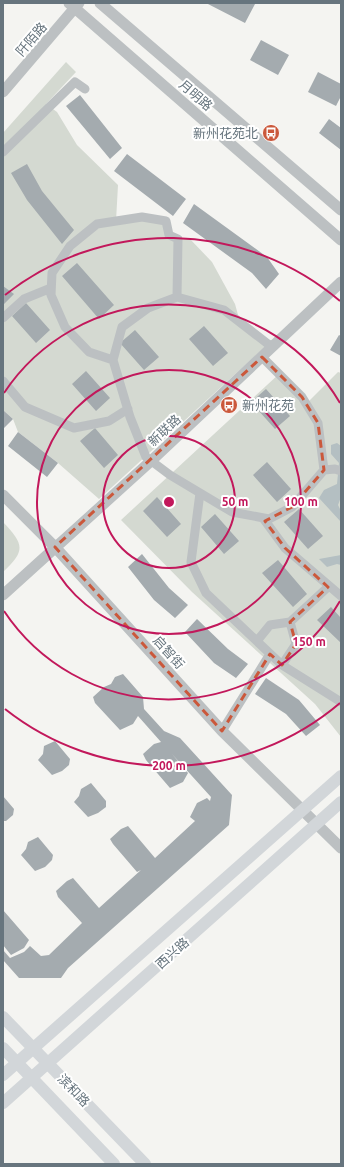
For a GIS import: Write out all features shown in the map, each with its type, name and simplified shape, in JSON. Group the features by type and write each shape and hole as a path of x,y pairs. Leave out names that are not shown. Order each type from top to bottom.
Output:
{"main road":[{"name":"西兴路","path":"3,1075 341,776"},
{"name":"西兴路","path":"3,1103 341,802"},
{"name":"滨和路","path":"3,1017 145,1164"},
{"name":"滨和路","path":"3,1048 114,1164"}],"street":[{"name":"月明路","path":"100,3 341,210"},
{"name":"月明路","path":"74,5 341,240"},
{"name":"阡陌路","path":"3,92 74,5"},
{"path":"3,152 75,82 85,89"},
{"path":"113,360 89,352 65,327 51,295 52,273 70,246 97,224 142,217 166,221 169,235 178,239 177,297"},
{"name":"新联路","path":"3,595 151,461 341,282"},
{"path":"3,318 24,299 51,288"},
{"path":"262,357 302,397 318,423 324,470 292,508 269,519 232,512 200,493 146,457 128,409 113,360 122,327 148,308 177,297 224,310 268,344 274,346"},
{"path":"3,381 25,407 74,428 109,421 128,409"},
{"path":"324,470 338,470"},
{"path":"200,493 191,562 206,592 282,665 341,702"},
{"name":"启智街","path":"3,495 55,547 222,731 341,848"},
{"path":"263,518 285,548 328,587 341,596"},
{"path":"257,641 270,625 290,622 328,587"},
{"path":"282,665 296,644 290,622"},
{"path":"222,731 270,654"}],"highlighted area":[{"path":"262,357 302,397 318,423 324,470 292,507 265,521 285,548 328,587 290,622 296,644 282,665 270,654 222,731 55,547"}],"shaded area":[{"path":"66,62 76,72 46,104 57,112 77,145 118,185 116,221 166,221 169,235 178,239 190,239 212,262 235,304 240,322 268,344 99,499 58,463 18,432 13,419 3,410 3,133"},
{"path":"338,372 341,373 341,737 315,704 192,592 121,520 279,374 306,404"},
{"path":"337,443 341,446 341,497 338,505 341,511 341,522 319,498 324,490 337,484 339,463 331,454 331,445"},
{"path":"3,522 15,536 20,547 16,558 3,572"},
{"path":"341,555 341,565 337,564 327,567 319,559"}],"building":[{"path":"206,3 253,3 255,4 245,23"},
{"path":"261,40 289,55 278,75 250,60"},
{"path":"318,72 341,84 341,96 336,106 308,92"},
{"path":"80,95 122,148 110,159 66,106"},
{"path":"329,119 341,128 341,150 319,133"},
{"path":"127,154 186,199 173,216 114,171"},
{"path":"27,164 42,191 74,230 62,244 27,200 11,173"},
{"path":"194,204 267,257 279,274 266,289 252,273 183,223"},
{"path":"77,263 114,305 99,319 62,276"},
{"path":"3,286 14,294 3,305"},
{"path":"26,303 50,330 36,343 12,316"},
{"path":"204,326 228,353 213,366 189,339"},
{"path":"135,330 159,357 144,370 120,343"},
{"path":"339,335 341,336 341,356 330,350"},
{"path":"86,371 110,398 96,411 72,384"},
{"path":"266,389 290,416 275,429 251,402"},
{"path":"3,410 13,419 3,429"},
{"path":"95,428 118,455 104,468 80,441"},
{"path":"18,432 58,463 47,477 8,446"},
{"path":"267,462 291,489 277,502 253,475"},
{"path":"157,497 181,524 167,537 143,511"},
{"path":"299,509 323,536 308,549 284,522"},
{"path":"215,514 239,541 224,554 201,527"},
{"path":"142,554 169,588 188,605 175,618 154,600 128,567"},
{"path":"278,560 307,594 293,607 262,573"},
{"path":"331,607 341,618 341,643 317,620"},
{"path":"197,619 228,649 248,664 236,678 214,663 185,632"},
{"path":"123,674 143,697 144,709 164,731 180,738 232,795 229,825 68,968 61,978 19,978 3,960 3,950 10,958 24,952 30,946 41,956 49,955 82,923 58,897 56,891 67,881 73,878 99,908 141,870 137,872 110,839 121,829 128,826 155,858 195,821 190,817 197,803 207,798 210,801 211,797 172,754 188,773 183,782 170,788 146,760 143,754 154,744 161,742 138,716 133,724 120,730 95,703 93,697 104,687 111,684 115,677"},
{"path":"266,678 299,700 320,725 306,736 286,714 255,694"},
{"path":"55,741 70,759 69,765 62,771 52,775 38,760 43,754 44,746"},
{"path":"91,783 106,801 106,807 98,813 88,817 74,802 79,796 81,789"},
{"path":"3,796 14,809 13,815 6,821 3,821"},
{"path":"38,837 53,855 52,860 45,867 35,871 21,855 26,849 28,842"},
{"path":"3,910 29,940 24,948 11,955 3,945"}],"place":[{"name":"新州花苑北","path":"271,133"},
{"name":"新州花苑","path":"229,405"}]}
